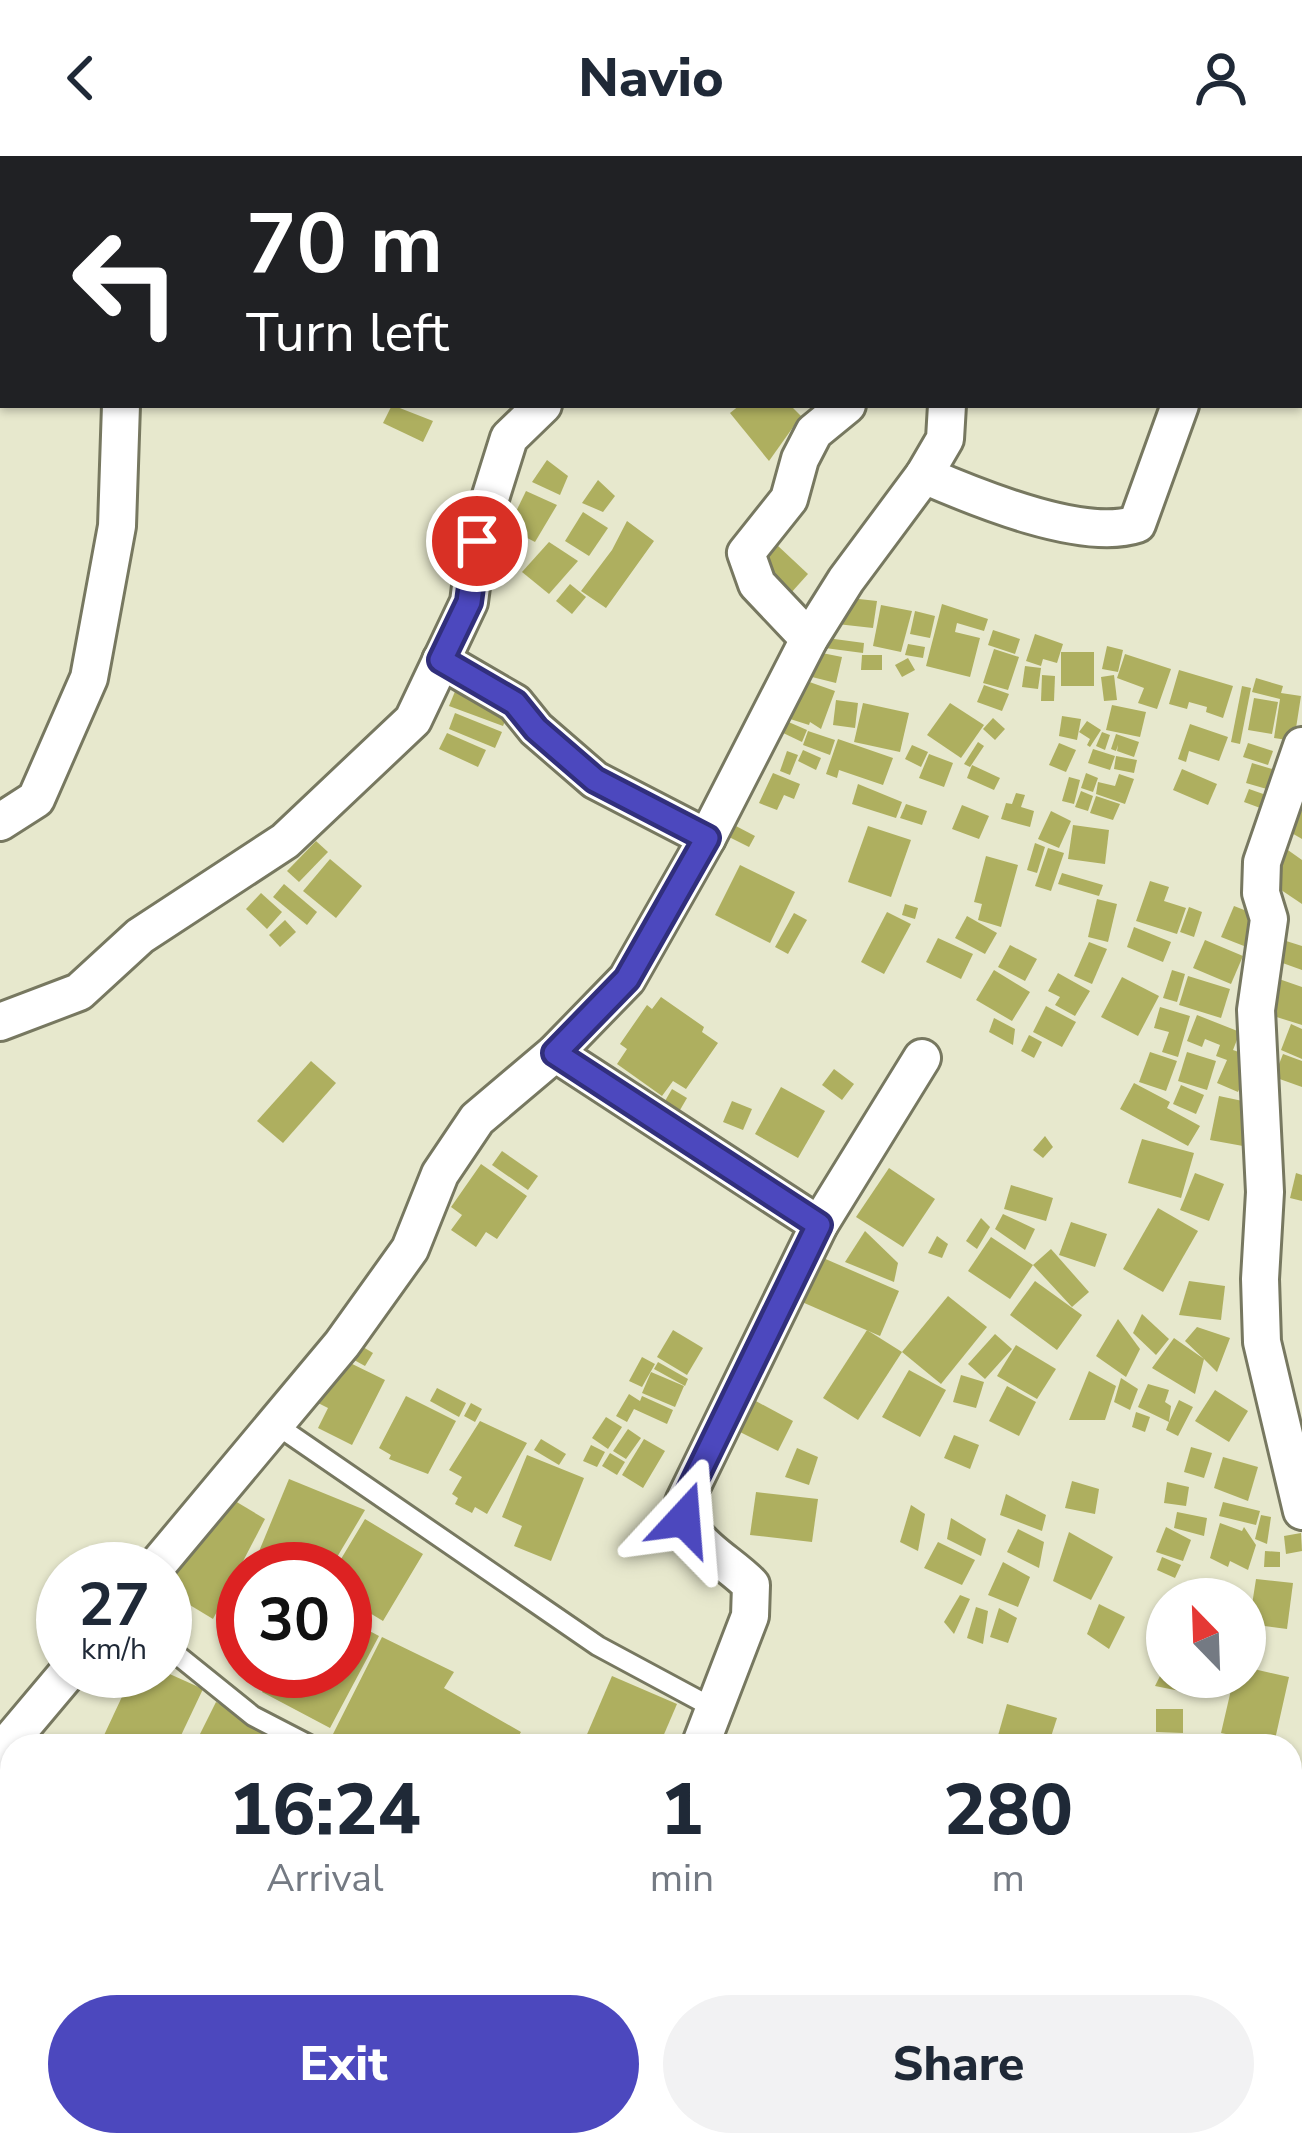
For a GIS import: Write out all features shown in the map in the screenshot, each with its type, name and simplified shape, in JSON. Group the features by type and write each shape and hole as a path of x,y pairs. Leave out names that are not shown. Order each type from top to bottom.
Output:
{"street":[{"path":"0,822 36,799 88,678 117,526 122,408"},
{"path":"0,1022 79,992 140,936 285,841 412,720 469,602 477,541 508,438 540,408"},
{"path":"809,639 757,584 746,554 789,499 800,459 814,432 843,408"},
{"path":"177,1542 342,1344 410,1249 440,1174 477,1119 555,1053 627,979 707,838 809,639 945,440 947,408"},
{"path":"924,475 1025,514 1117,531 1137,524 1179,408"},
{"path":"441,660 515,703 551,743 595,780 707,838"},
{"path":"1302,746 1262,862 1261,893 1269,919 1256,1010 1265,1192 1262,1342 1302,1511"},
{"path":"555,1053 819,1225"},
{"path":"706,1734 750,1616 751,1585 692,1535 684,1519 684,1502 819,1225 922,1058"},
{"path":"16,1734 46,1698"}],"lane":[{"path":"275,1424 598,1646 717,1710"},
{"path":"192,1667 253,1716 288,1734"}],"building":[{"path":"390,408 433,421 423,442 383,423"},
{"path":"736,408 793,408 801,416 769,461 730,413"},
{"path":"547,460 568,476 560,495 532,482"},
{"path":"598,480 615,496 603,512 582,503"},
{"path":"526,491 557,505 535,542 508,528"},
{"path":"583,512 608,528 589,556 565,541"},
{"path":"627,521 654,541 606,608 581,591"},
{"path":"549,542 578,561 549,594 522,572"},
{"path":"777,545 808,574 790,594 759,565"},
{"path":"570,584 586,597 572,614 556,601"},
{"path":"841,597 877,601 873,628 837,624"},
{"path":"942,604 988,619 984,631 957,623 955,632 980,638 970,677 926,666"},
{"path":"881,605 912,611 901,652 873,646"},
{"path":"915,611 935,616 930,638 910,634"},
{"path":"993,630 1020,639 1015,654 988,645"},
{"path":"1035,634 1063,644 1057,663 1043,659 1041,666 1026,661"},
{"path":"827,638 864,643 863,653 825,648"},
{"path":"908,644 925,647 923,658 905,655"},
{"path":"1107,646 1123,650 1118,672 1102,669"},
{"path":"994,649 1019,657 1008,690 983,683"},
{"path":"817,652 842,657 836,683 812,677"},
{"path":"1061,652 1094,652 1094,686 1061,686"},
{"path":"1125,654 1171,669 1157,709 1138,703 1144,688 1117,678"},
{"path":"862,655 882,655 882,670 861,670"},
{"path":"908,658 915,670 902,677 895,665"},
{"path":"1025,666 1041,668 1038,689 1022,687"},
{"path":"1179,670 1233,686 1223,718 1189,702 1187,709 1169,704"},
{"path":"1042,675 1055,676 1054,701 1041,701"},
{"path":"1114,675 1117,700 1104,701 1101,677"},
{"path":"1256,678 1283,686 1281,693 1301,696 1294,741 1274,738 1280,699 1252,692"},
{"path":"801,679 835,691 821,729 787,718"},
{"path":"984,685 1009,694 1002,711 977,702"},
{"path":"1242,686 1251,688 1240,744 1231,742"},
{"path":"456,689 510,709 503,726 449,706"},
{"path":"1254,698 1278,702 1272,734 1248,730"},
{"path":"836,700 858,703 855,728 833,725"},
{"path":"863,703 909,713 900,752 854,742"},
{"path":"950,703 984,725 961,758 927,735"},
{"path":"1112,705 1146,712 1140,737 1106,730"},
{"path":"455,713 502,732 495,748 449,729"},
{"path":"1062,716 1081,719 1077,740 1059,736"},
{"path":"993,718 1005,729 995,740 983,729"},
{"path":"784,720 807,730 802,742 779,731"},
{"path":"1087,721 1101,730 1090,747 1090,739 1079,732"},
{"path":"1190,724 1228,737 1219,761 1189,751 1186,762 1178,759"},
{"path":"808,731 835,740 830,755 803,745"},
{"path":"1102,732 1110,735 1105,750 1096,746"},
{"path":"447,733 486,750 478,767 439,749"},
{"path":"1116,734 1139,742 1134,757 1117,751 1118,745 1116,751 1111,749"},
{"path":"838,739 893,758 883,785 839,770 837,778 826,774"},
{"path":"978,742 984,746 970,767 964,764"},
{"path":"1059,743 1076,750 1066,772 1049,765"},
{"path":"1248,743 1273,751 1268,765 1243,757"},
{"path":"912,745 928,752 921,767 905,759"},
{"path":"1093,749 1115,756 1110,770 1088,763"},
{"path":"803,750 821,758 816,770 798,761"},
{"path":"787,751 798,755 790,775 780,771"},
{"path":"929,754 953,763 944,787 919,778"},
{"path":"1116,756 1137,760 1134,773 1114,769"},
{"path":"1252,763 1279,771 1274,791 1246,783"},
{"path":"972,765 1000,778 994,790 967,778"},
{"path":"1182,769 1217,784 1208,805 1173,790"},
{"path":"773,773 800,784 794,799 784,795 777,810 759,803"},
{"path":"1086,773 1098,778 1093,792 1081,788"},
{"path":"1119,774 1134,779 1125,804 1096,794 1098,782 1115,786"},
{"path":"1069,777 1080,780 1074,804 1062,801"},
{"path":"858,784 902,802 896,818 852,804"},
{"path":"1249,789 1269,796 1263,809 1244,802"},
{"path":"1081,791 1093,796 1088,811 1075,807"},
{"path":"1016,793 1025,795 1021,807 1034,811 1030,827 1001,819 1006,803 1012,804"},
{"path":"1096,796 1120,804 1113,820 1090,813"},
{"path":"906,804 927,811 922,825 900,818"},
{"path":"962,805 989,816 979,839 952,829"},
{"path":"1302,810 1302,839 1290,832"},
{"path":"1051,811 1071,821 1059,848 1038,839"},
{"path":"734,825 755,836 749,847 729,837"},
{"path":"1073,825 1109,830 1105,864 1068,859"},
{"path":"868,826 911,840 891,897 848,882"},
{"path":"316,841 328,852 299,882 287,871"},
{"path":"1035,843 1045,847 1037,873 1027,870"},
{"path":"1278,843 1302,860 1302,904 1265,879"},
{"path":"1048,848 1064,853 1051,891 1035,886"},
{"path":"986,856 1018,865 1001,927 978,920 982,904 974,902"},
{"path":"330,859 362,886 336,918 303,891"},
{"path":"740,865 795,892 770,943 715,915"},
{"path":"1062,873 1103,885 1099,896 1058,884"},
{"path":"1150,881 1169,887 1164,901 1186,908 1177,934 1136,921"},
{"path":"284,884 317,912 307,925 273,897"},
{"path":"261,893 282,912 267,929 246,909"},
{"path":"1097,899 1117,904 1108,942 1088,937"},
{"path":"905,904 918,908 915,919 902,915"},
{"path":"1234,906 1257,915 1244,946 1221,937"},
{"path":"1189,907 1202,912 1194,937 1180,932"},
{"path":"887,912 911,924 884,974 861,962"},
{"path":"794,913 807,920 788,954 775,947"},
{"path":"967,916 997,933 985,954 955,938"},
{"path":"285,920 296,932 280,947 269,935"},
{"path":"1134,927 1171,942 1163,962 1127,947"},
{"path":"938,938 973,954 961,979 926,962"},
{"path":"1205,940 1243,956 1231,984 1193,968"},
{"path":"1283,940 1302,946 1302,970 1277,961"},
{"path":"1089,942 1107,949 1092,984 1074,976"},
{"path":"1010,945 1037,959 1025,981 998,967"},
{"path":"994,970 1030,992 1012,1021 976,1000"},
{"path":"1172,970 1185,974 1177,1002 1163,998"},
{"path":"1058,973 1090,991 1075,1016 1055,1005 1060,997 1048,991"},
{"path":"1188,976 1230,989 1221,1018 1179,1005"},
{"path":"1122,977 1159,996 1138,1036 1101,1017"},
{"path":"1279,979 1302,987 1302,1025 1267,1014"},
{"path":"661,997 704,1027 702,1032 718,1043 686,1089 673,1081 662,1096 617,1064 627,1049 620,1044 647,1005 652,1009"},
{"path":"1046,1006 1076,1022 1062,1047 1033,1032"},
{"path":"1160,1007 1190,1016 1178,1057 1162,1052 1169,1032 1154,1028"},
{"path":"1197,1015 1240,1032 1233,1050 1253,1057 1238,1092 1217,1083 1227,1060 1216,1056 1220,1045 1205,1039 1202,1047 1187,1041"},
{"path":"994,1018 1015,1029 1013,1045 989,1032"},
{"path":"1291,1024 1302,1029 1302,1059 1281,1050"},
{"path":"1029,1035 1042,1042 1034,1058 1021,1051"},
{"path":"1150,1052 1177,1061 1166,1091 1139,1082"},
{"path":"1187,1052 1216,1061 1207,1090 1178,1081"},
{"path":"1283,1054 1302,1061 1302,1087 1274,1077"},
{"path":"311,1061 336,1083 283,1143 257,1121"},
{"path":"834,1069 854,1084 842,1100 822,1085"},
{"path":"1134,1083 1170,1102 1167,1108 1200,1126 1188,1146 1120,1109"},
{"path":"1181,1085 1204,1095 1196,1114 1173,1104"},
{"path":"781,1087 825,1111 798,1158 755,1134"},
{"path":"672,1089 687,1098 680,1110 665,1101"},
{"path":"1219,1096 1252,1103 1243,1146 1210,1140"},
{"path":"732,1101 752,1109 743,1130 723,1122"},
{"path":"1045,1136 1053,1147 1043,1158 1033,1150"},
{"path":"1142,1139 1194,1153 1181,1198 1128,1183"},
{"path":"502,1151 538,1176 528,1190 492,1165"},
{"path":"481,1164 527,1196 497,1239 486,1232 476,1247 451,1230 462,1215 451,1207"},
{"path":"889,1168 935,1199 903,1247 856,1217"},
{"path":"1195,1173 1224,1184 1209,1221 1180,1210"},
{"path":"1296,1173 1302,1175 1302,1201 1290,1198"},
{"path":"1011,1185 1053,1198 1046,1221 1004,1209"},
{"path":"1158,1208 1198,1231 1163,1292 1123,1269"},
{"path":"1003,1214 1035,1229 1025,1250 995,1229"},
{"path":"981,1218 990,1227 977,1249 966,1241"},
{"path":"1071,1222 1107,1234 1095,1267 1059,1255"},
{"path":"865,1231 898,1263 894,1282 845,1262"},
{"path":"937,1236 948,1244 942,1258 928,1253"},
{"path":"991,1237 1033,1265 1010,1299 968,1271"},
{"path":"1051,1249 1089,1292 1072,1307 1033,1265"},
{"path":"821,1257 899,1291 880,1336 802,1302"},
{"path":"1035,1281 1082,1315 1057,1350 1010,1315"},
{"path":"1189,1281 1225,1286 1221,1320 1179,1315"},
{"path":"948,1296 987,1327 941,1384 902,1352"},
{"path":"1142,1314 1169,1339 1156,1355 1133,1333"},
{"path":"1118,1319 1140,1349 1126,1377 1096,1356"},
{"path":"1197,1327 1230,1338 1217,1372 1185,1341"},
{"path":"673,1330 703,1348 687,1375 657,1357"},
{"path":"867,1330 902,1352 858,1420 823,1398"},
{"path":"995,1334 1012,1349 985,1379 968,1364"},
{"path":"1174,1338 1204,1359 1195,1394 1152,1368"},
{"path":"353,1341 373,1353 365,1366 345,1355"},
{"path":"1016,1345 1056,1369 1037,1399 997,1376"},
{"path":"642,1357 655,1364 642,1387 629,1381"},
{"path":"342,1359 385,1380 352,1445 318,1428 328,1408 318,1403"},
{"path":"658,1362 688,1379 685,1386 654,1369"},
{"path":"909,1370 946,1390 920,1437 882,1417"},
{"path":"1089,1371 1116,1386 1105,1420 1069,1420"},
{"path":"651,1372 684,1386 675,1407 642,1393"},
{"path":"961,1375 984,1382 976,1408 953,1402"},
{"path":"1121,1378 1138,1389 1130,1410 1114,1402"},
{"path":"1148,1384 1169,1390 1165,1402 1171,1406 1169,1422 1138,1407"},
{"path":"1007,1386 1036,1402 1019,1436 989,1421"},
{"path":"437,1388 466,1403 459,1417 430,1401"},
{"path":"1215,1390 1248,1411 1229,1442 1195,1421"},
{"path":"629,1394 673,1410 667,1424 634,1409 627,1422 616,1416"},
{"path":"406,1396 456,1421 428,1474 389,1459 391,1455 379,1448"},
{"path":"754,1400 793,1421 778,1451 738,1431"},
{"path":"1179,1400 1193,1407 1178,1436 1166,1430"},
{"path":"471,1403 482,1409 475,1422 464,1416"},
{"path":"1136,1412 1150,1417 1145,1432 1132,1427"},
{"path":"606,1417 622,1427 608,1449 592,1438"},
{"path":"480,1421 527,1443 487,1514 455,1504 458,1498 452,1494 462,1477 449,1470"},
{"path":"628,1429 641,1438 626,1459 613,1451"},
{"path":"954,1435 979,1445 970,1469 944,1458"},
{"path":"541,1439 566,1454 559,1465 534,1450"},
{"path":"644,1439 665,1451 643,1488 622,1475"},
{"path":"591,1445 605,1452 597,1467 583,1461"},
{"path":"1191,1447 1212,1453 1204,1478 1184,1472"},
{"path":"797,1448 818,1457 809,1485 785,1477"},
{"path":"610,1453 625,1462 617,1475 602,1466"},
{"path":"527,1455 584,1478 551,1561 514,1546 522,1526 502,1517"},
{"path":"1223,1457 1258,1467 1248,1501 1214,1488"},
{"path":"289,1479 365,1510 346,1542 263,1542"},
{"path":"1072,1481 1099,1489 1095,1514 1065,1508"},
{"path":"1167,1482 1189,1487 1186,1506 1164,1503"},
{"path":"756,1492 818,1499 812,1542 750,1535"},
{"path":"1006,1494 1046,1515 1042,1531 1000,1515"},
{"path":"225,1495 265,1519 253,1542 216,1542 213,1619 192,1606 191,1542"},
{"path":"1223,1502 1260,1511 1256,1525 1219,1516"},
{"path":"911,1505 925,1514 918,1551 900,1542"},
{"path":"1177,1512 1207,1518 1204,1536 1174,1528"},
{"path":"1261,1515 1271,1517 1267,1544 1255,1539"},
{"path":"951,1518 986,1539 981,1556 947,1539"},
{"path":"365,1519 423,1554 383,1621 372,1614 372,1542 351,1542"},
{"path":"1220,1523 1242,1531 1244,1527 1256,1545 1248,1570 1210,1558"},
{"path":"1166,1527 1191,1540 1183,1561 1156,1552"},
{"path":"1018,1529 1044,1542 1039,1568 1007,1552"},
{"path":"1069,1532 1113,1557 1091,1600 1053,1581"},
{"path":"1301,1533 1302,1551 1286,1554 1284,1536"},
{"path":"938,1542 975,1560 962,1585 924,1568"},
{"path":"1265,1551 1280,1552 1280,1567 1264,1567"},
{"path":"1162,1557 1181,1565 1175,1578 1157,1570"},
{"path":"1003,1562 1030,1577 1018,1607 988,1595"},
{"path":"1266,1580 1293,1583 1287,1629 1266,1626"},
{"path":"960,1595 970,1599 954,1634 944,1622"},
{"path":"1099,1604 1125,1617 1109,1649 1087,1634"},
{"path":"976,1607 988,1611 983,1644 967,1638"},
{"path":"999,1608 1017,1618 1008,1643 990,1637"},
{"path":"382,1637 454,1672 444,1688 520,1734 333,1734 351,1698 372,1698 372,1657"},
{"path":"1266,1672 1289,1677 1276,1734 1221,1733 1229,1698 1266,1698"},
{"path":"612,1676 677,1704 664,1734 587,1734"},
{"path":"192,1684 203,1689 182,1734 105,1734 121,1698 192,1698"},
{"path":"273,1698 346,1698 330,1728"},
{"path":"216,1702 270,1729 268,1734 200,1734"},
{"path":"1007,1704 1057,1718 1052,1734 998,1734"},
{"path":"1156,1709 1183,1709 1183,1733 1156,1732"}],"route":[{"path":"477,541 469,602 441,660 515,703 566,758 595,780 707,838 627,979 555,1053 819,1225 684,1502 684,1519"}]}
